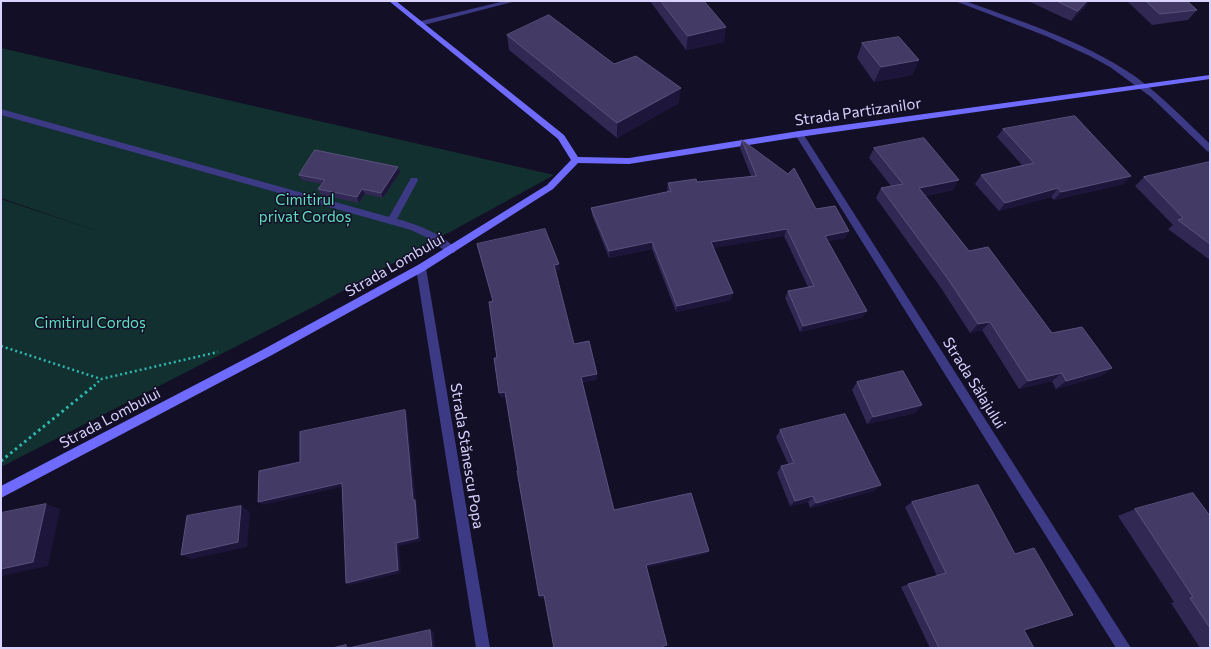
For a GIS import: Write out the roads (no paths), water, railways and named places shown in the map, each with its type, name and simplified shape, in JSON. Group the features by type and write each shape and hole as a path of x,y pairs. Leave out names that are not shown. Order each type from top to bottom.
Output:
{"street":[{"path":"392,1 561,137 576,160"},
{"path":"420,24 513,1"},
{"path":"958,1 1078,47 1132,78 1210,149"},
{"name":"Strada Partizanilor","path":"576,160 629,161 799,134 1210,77"},
{"path":"1,112 391,221 429,234 451,250"},
{"name":"Strada Sălajului","path":"799,134 1124,648"},
{"name":"Strada Lombului","path":"1,492 268,352 421,268 550,187 576,160"},
{"path":"391,221 414,180"},
{"name":"Strada Stănescu Popa","path":"421,268 483,648"}],"park label":[{"name":"Cimitirul privat Cordoș","path":"305,208"},
{"name":"Cimitirul Cordoș","path":"90,323"}]}
